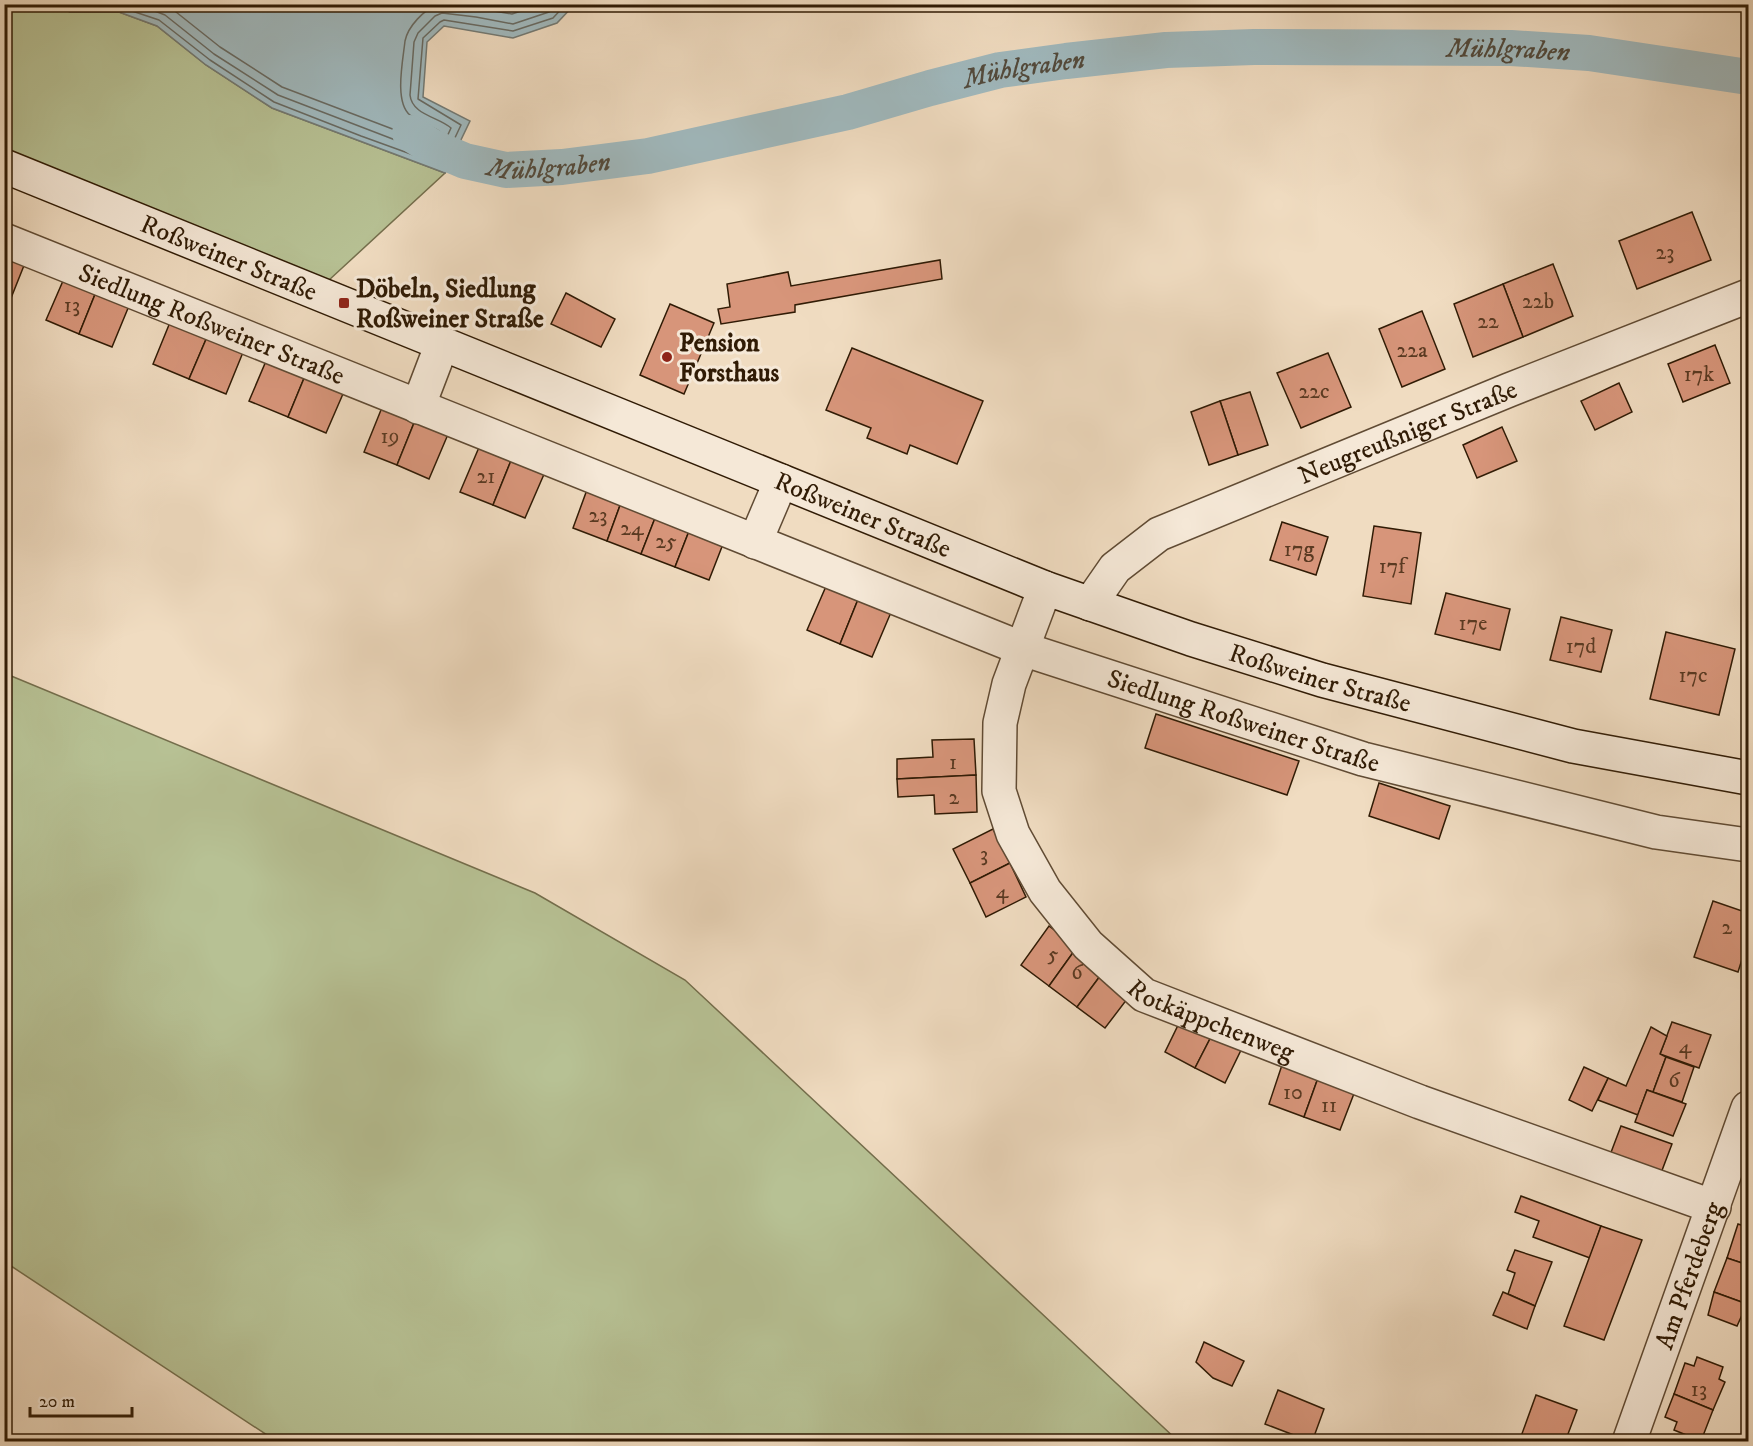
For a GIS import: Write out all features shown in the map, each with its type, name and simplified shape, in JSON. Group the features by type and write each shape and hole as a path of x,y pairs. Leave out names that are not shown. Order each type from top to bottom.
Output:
{"street":[{"name":"Roßweiner Straße","path":"4,165 1045,588 1090,604 1191,639 1322,680 1573,746 1749,778"},
{"name":"Siedlung Roßweiner Straße","path":"4,240 1023,649 1363,759 1656,832 1749,845"},
{"name":"Neugreußniger Straße","path":"1090,604 1115,568 1160,534 1509,390 1749,296"},
{"path":"418,407 442,344"},
{"path":"755,542 781,481"},
{"name":"Rotkäppchenweg","path":"1045,588 1009,684 1000,723 999,791 1013,834 1045,891 1088,945 1144,995 1420,1102 1713,1207"},
{"name":"Am Pferdeberg","path":"1629,1442 1749,1108"}],"green space":[{"path":"4,5 55,5 70,12 119,12 157,26 206,65 272,108 445,173 328,281 5,150"},
{"path":"4,673 535,893 685,980 1178,1441 276,1441 5,1262"}],"water":[{"path":"55,5 574,5 557,23 513,38 444,26 427,42 423,97 470,121 445,173 272,108 206,65 157,26 119,12 70,12"}],"building":[{"path":"1692,212 1711,260 1637,289 1619,241"},
{"path":"4,249 27,258 7,308 4,306"},
{"path":"940,260 942,279 795,305 795,312 721,324 718,309 730,307 727,284 788,272 791,286"},
{"path":"1553,264 1573,316 1523,337 1503,284"},
{"path":"66,274 98,287 79,334 46,320"},
{"path":"1503,284 1523,337 1473,357 1454,304"},
{"path":"98,287 131,301 112,347 79,334"},
{"path":"566,293 615,319 601,347 551,324"},
{"path":"670,304 714,323 684,394 640,375"},
{"path":"1422,311 1445,369 1402,387 1379,329"},
{"path":"173,315 210,330 189,379 153,364"},
{"path":"210,330 246,345 226,394 189,379"},
{"path":"1715,345 1730,383 1683,402 1668,364"},
{"path":"852,348 983,401 957,464 910,445 907,454 867,438 871,428 826,410"},
{"path":"1328,353 1351,407 1301,428 1277,373"},
{"path":"269,354 307,371 288,417 249,401"},
{"path":"307,371 346,387 326,433 288,417"},
{"path":"1619,383 1632,412 1595,430 1581,401"},
{"path":"1250,392 1268,445 1238,455 1220,401"},
{"path":"1220,401 1238,455 1209,465 1191,412"},
{"path":"383,405 416,418 397,465 364,452"},
{"path":"416,418 449,432 429,479 397,465"},
{"path":"1502,427 1517,461 1477,478 1463,445"},
{"path":"480,445 512,458 493,505 460,492"},
{"path":"512,458 545,472 525,518 493,505"},
{"path":"588,487 622,500 607,541 573,528"},
{"path":"622,500 657,513 641,554 607,541"},
{"path":"657,513 691,526 675,567 641,554"},
{"path":"1282,522 1328,537 1316,575 1270,560"},
{"path":"691,526 725,539 709,580 675,567"},
{"path":"1374,526 1421,533 1411,604 1363,596"},
{"path":"827,584 859,597 840,644 807,630"},
{"path":"1446,593 1510,609 1500,650 1435,634"},
{"path":"859,597 892,610 872,657 840,644"},
{"path":"1561,617 1612,630 1601,672 1550,660"},
{"path":"1666,632 1735,649 1719,715 1650,699"},
{"path":"1156,714 1299,761 1287,795 1145,748"},
{"path":"974,739 976,775 897,779 897,759 933,757 932,740"},
{"path":"976,775 977,812 935,814 934,795 898,797 897,779"},
{"path":"1379,783 1450,806 1439,839 1369,816"},
{"path":"993,829 1010,863 970,883 953,849"},
{"path":"1010,863 1026,897 986,917 970,883"},
{"path":"1713,901 1748,913 1748,940 1738,972 1694,957"},
{"path":"1049,926 1077,947 1049,986 1021,965"},
{"path":"1077,947 1106,968 1077,1007 1049,986"},
{"path":"1106,968 1134,990 1105,1028 1077,1007"},
{"path":"1183,1015 1214,1031 1195,1068 1165,1052"},
{"path":"1672,1022 1711,1035 1699,1068 1660,1054"},
{"path":"1651,1027 1667,1036 1660,1054 1666,1057 1653,1092 1647,1090 1638,1115 1598,1100 1608,1078 1626,1086"},
{"path":"1214,1031 1243,1046 1225,1083 1195,1068"},
{"path":"1666,1057 1694,1067 1682,1102 1653,1092"},
{"path":"1282,1065 1318,1078 1304,1117 1269,1104"},
{"path":"1584,1067 1608,1078 1592,1111 1569,1100"},
{"path":"1318,1078 1355,1091 1340,1130 1304,1117"},
{"path":"1647,1090 1686,1104 1673,1136 1635,1122"},
{"path":"1621,1126 1672,1144 1661,1173 1610,1155"},
{"path":"1521,1196 1601,1226 1590,1258 1533,1237 1539,1221 1515,1212"},
{"path":"1748,1214 1748,1265 1727,1258 1738,1224 1744,1226"},
{"path":"1601,1226 1642,1240 1604,1340 1564,1326"},
{"path":"1515,1250 1552,1262 1535,1306 1508,1294 1515,1273 1507,1270"},
{"path":"1727,1258 1748,1265 1747,1304 1714,1292"},
{"path":"1503,1292 1535,1306 1527,1329 1493,1315"},
{"path":"1714,1292 1747,1304 1737,1326 1708,1315"},
{"path":"1204,1342 1244,1361 1232,1386 1213,1378 1196,1362"},
{"path":"1697,1357 1723,1367 1719,1379 1725,1382 1713,1410 1674,1394 1685,1363 1694,1366"},
{"path":"1278,1390 1324,1409 1312,1442 1265,1424"},
{"path":"1674,1394 1713,1410 1701,1441 1674,1430 1677,1422 1665,1417"},
{"path":"1536,1395 1577,1410 1565,1442 1519,1442"}],"waterway":[{"name":"Mühlgraben","path":"410,133 432,147 465,161 506,170 562,167 648,156 848,112 1000,70 1166,50 1254,47 1511,48 1589,53 1748,77"}],"place":[{"name":"Döbeln, Siedlung Roßweiner Straße","path":"344,303"},
{"name":"Pension Forsthaus","path":"667,357"}]}
